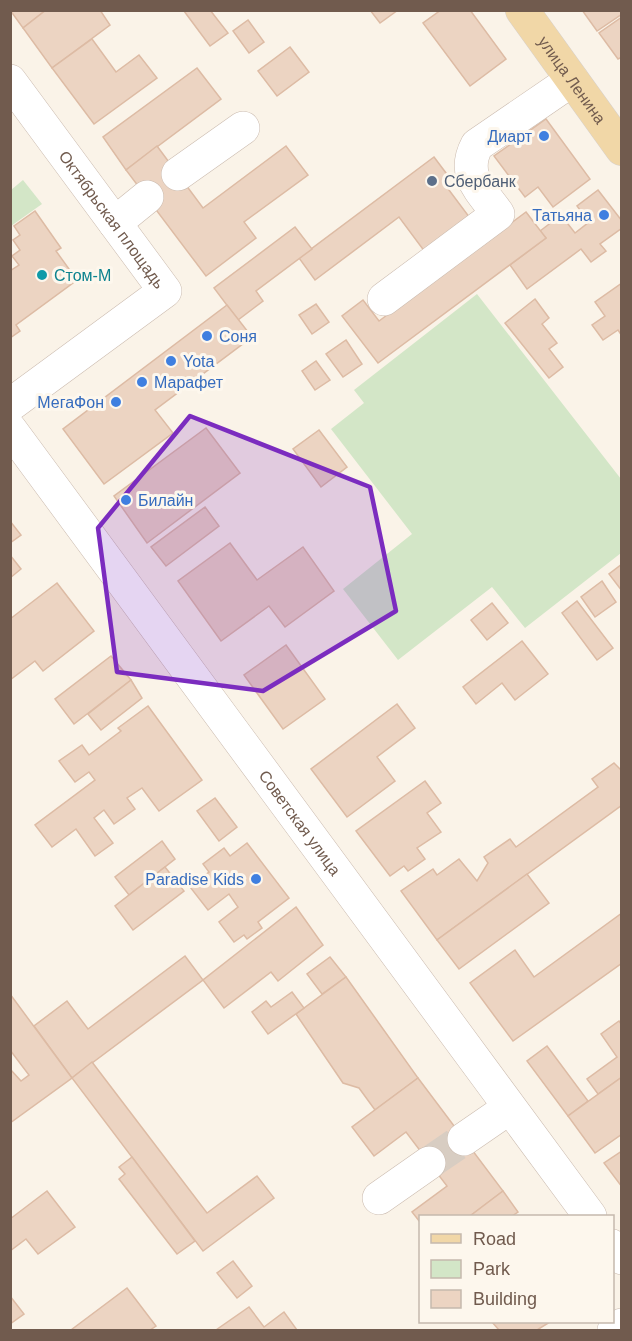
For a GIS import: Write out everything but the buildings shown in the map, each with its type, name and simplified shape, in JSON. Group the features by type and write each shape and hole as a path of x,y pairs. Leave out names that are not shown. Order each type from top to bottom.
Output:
{"main road":[{"name":"улица Ленина","path":"522,10 621,149"}],"street":[{"path":"384,299 498,214 472,178 470,166 474,150 477,145 572,80"},
{"name":"Октябрьская площадь","path":"10,81 165,291 10,405"},
{"path":"178,174 243,128"},
{"path":"116,223 147,197"},
{"name":"Советская улица","path":"10,429 589,1215"},
{"path":"464,1139 509,1108"},
{"path":"379,1198 429,1163"},
{"path":"614,1330 621,1325"}],"highlighted area":[{"path":"190,416 370,487 396,611 263,691 117,672 98,528"}],"green space":[{"path":"23,180 42,204 11,226 11,190"},
{"path":"477,294 621,479 621,553 525,628 492,587 398,660 343,589 412,534 331,429 364,403 354,390"}],"tunnel":[{"path":"429,1163 464,1139"}],"place":[{"name":"Диарт","path":"544,136"},
{"name":"Сбербанк","path":"432,181"},
{"name":"Татьяна","path":"604,215"},
{"name":"Стом-М","path":"42,275"},
{"name":"Соня","path":"207,336"},
{"name":"Yota","path":"171,361"},
{"name":"Марафет","path":"142,382"},
{"name":"МегаФон","path":"116,402"},
{"name":"Билайн","path":"126,500"},
{"name":"Paradise Kids","path":"256,879"}]}
